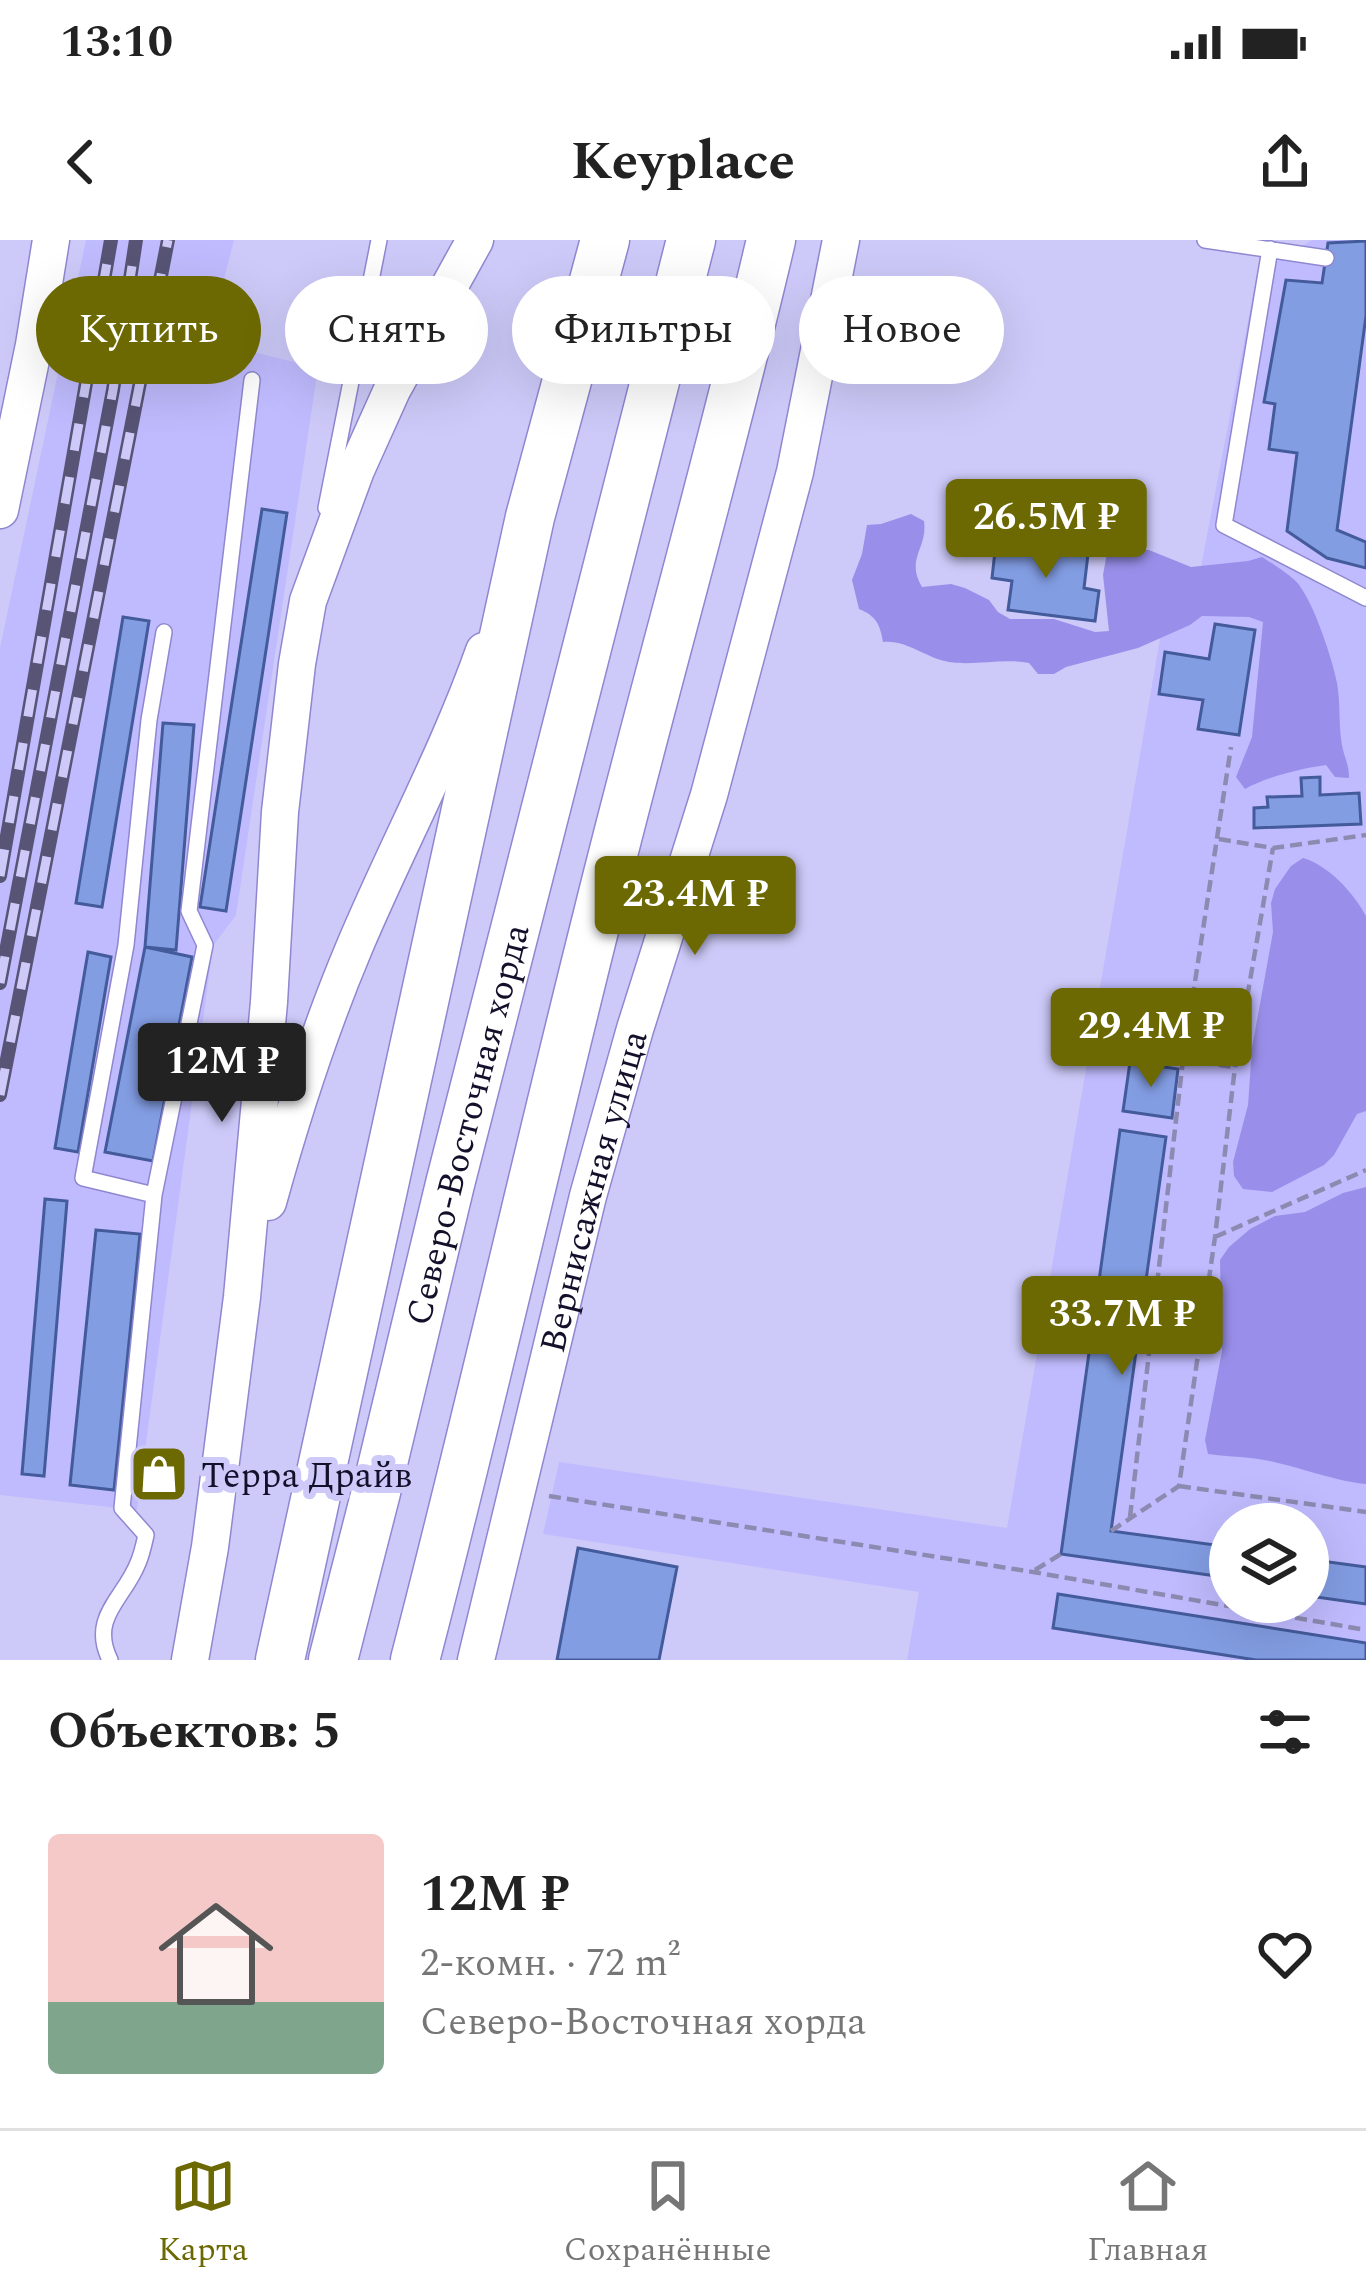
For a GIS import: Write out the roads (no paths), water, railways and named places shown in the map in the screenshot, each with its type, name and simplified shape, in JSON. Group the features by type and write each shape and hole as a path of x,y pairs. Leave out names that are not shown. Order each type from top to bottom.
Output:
{"main road":[{"path":"280,1660 530,517 605,240"},
{"name":"Северо-Восточная хорда","path":"333,1660 691,240"},
{"path":"763,276 771,240"},
{"path":"771,276 783,240"},
{"path":"415,1660 598,913 737,384"}],"street":[{"path":"0,510 51,240"},
{"path":"190,1660 210,1547 242,1298 269,1003 280,812 308,601 356,470 392,390 475,240"},
{"name":"Вернисажная улица","path":"476,1660 588,1196 635,1029 710,795 795,472 841,240"},
{"path":"242,1298 317,1042 478,669 530,517"}],"lane":[{"path":"308,601 379,240"},
{"path":"1205,240 1326,258"},
{"path":"1270,249 1224,525 1366,598"},
{"path":"110,1660 102,1637 107,1614 138,1566 146,1534 122,1508 154,1195 205,945 189,911 252,384"},
{"path":"154,1195 83,1178 126,945 149,720 164,632"}],"railway":[{"path":"0,876 111,240"},
{"path":"0,983 113,390 136,240"},
{"path":"0,1095 168,240"}],"place":[{"name":"Терра Драйв","path":"159,1474"}]}
